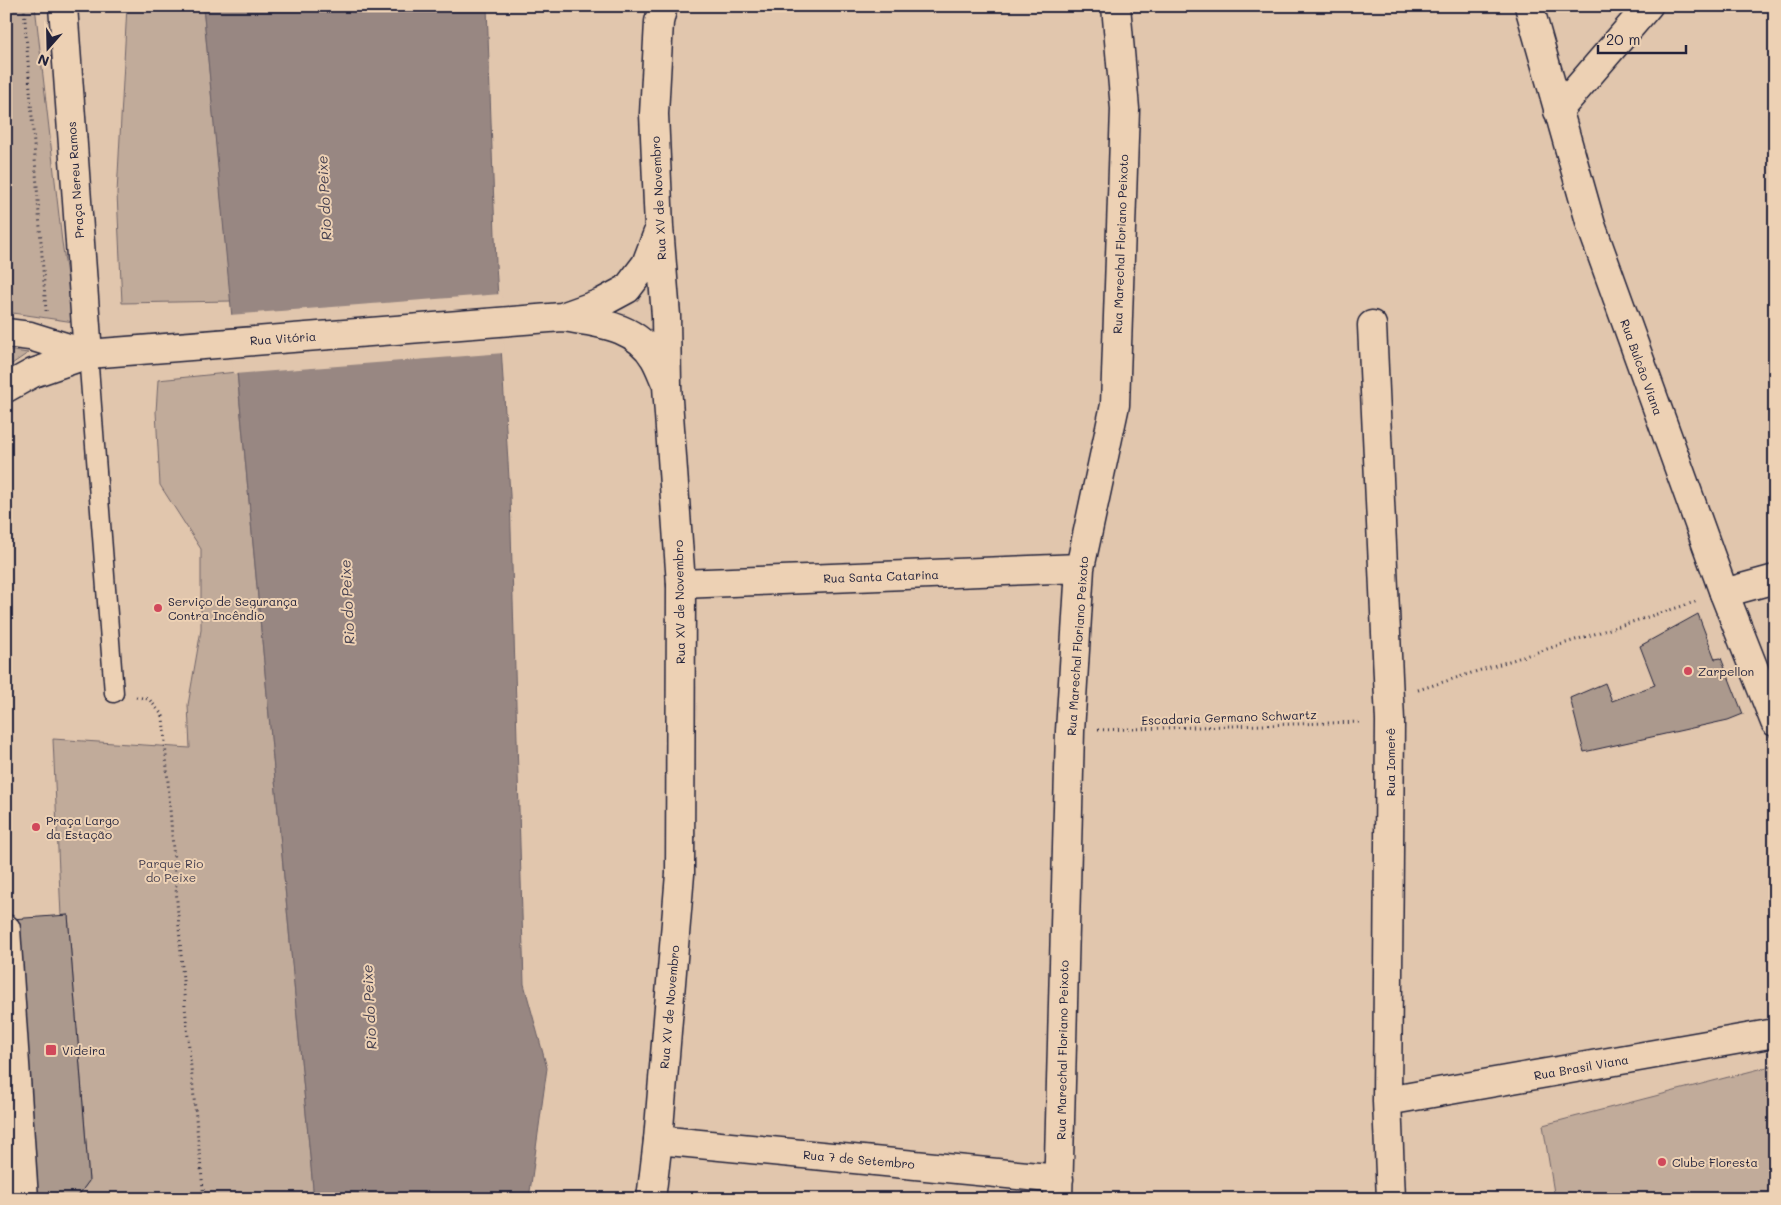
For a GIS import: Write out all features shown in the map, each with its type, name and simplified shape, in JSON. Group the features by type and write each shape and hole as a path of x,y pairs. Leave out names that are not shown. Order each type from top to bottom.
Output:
{"street":[{"name":"Praça Nereu Ramos","path":"63,6 88,354"},
{"name":"Rua XV de Novembro","path":"651,1199 658,1140 680,874 681,584 667,386 666,316 659,227 654,114 659,22 663,6"},
{"name":"Rua Marechal Floriano Peixoto","path":"1059,1189 1070,731 1080,568 1114,405 1125,109 1116,6"},
{"name":"Rua Bulcão Viana","path":"1529,6 1591,226 1724,593 1775,722"},
{"path":"1558,111 1648,6"},
{"name":"Rua Vitória","path":"562,317 601,303 627,289 646,264 659,227"},
{"name":"Rua Vitória","path":"6,333 30,336 88,354 562,317 623,329 640,340 655,358 667,386"},
{"name":"Rua Iomerê","path":"1372,326 1389,710 1387,1101 1391,1199"},
{"path":"6,388 33,373 88,354"},
{"name":"Rua Santa Catarina","path":"681,584 1080,568"},
{"path":"1724,593 1775,579"},
{"path":"6,928 24,1199"},
{"name":"Rua Brasil Viana","path":"1387,1101 1775,1033"},
{"name":"Rua 7 de Setembro","path":"658,1140 1059,1189"}],"lane":[{"path":"88,354 114,693"}],"path":[{"name":"Escadaria Germano Schwartz","path":"1070,731 1389,710 1724,593"},
{"path":"114,693 149,700 163,716 184,1007 204,1199"}],"green space":[{"path":"6,6 35,6 62,242 74,322 6,312"},
{"path":"127,6 203,6 231,301 122,303 117,193"},
{"path":"6,350 28,353 6,368"},
{"name":"Parque Rio do Peixe","path":"237,372 314,1199 60,1199 78,1196 89,1181 68,915 61,916 53,739 190,748 188,705 201,630 201,549 160,485 156,412 158,380"},
{"name":"Clube Floresta","path":"1775,1065 1775,1199 1555,1199 1543,1125"}],"water":[{"name":"Rio do Peixe","path":"203,6 487,6 496,264 510,495 524,984 547,1068 529,1199 314,1199"}],"pier":[{"path":"501,294 504,353 234,374 229,315"}],"building":[{"name":"Zarpellon","path":"1698,614 1715,659 1721,658 1743,714 1728,720 1584,752 1570,698 1605,683 1612,701 1655,685 1640,646"},
{"name":"Videira","path":"68,915 89,1181 78,1196 60,1199 35,1199 11,919"}],"place":[{"name":"Serviço de Segurança Contra Incêndio","path":"158,608"},
{"name":"Zarpellon","path":"1688,671"},
{"name":"Praça Largo da Estação","path":"36,827"},
{"name":"Videira","path":"51,1050"},
{"name":"Clube Floresta","path":"1662,1162"}]}
